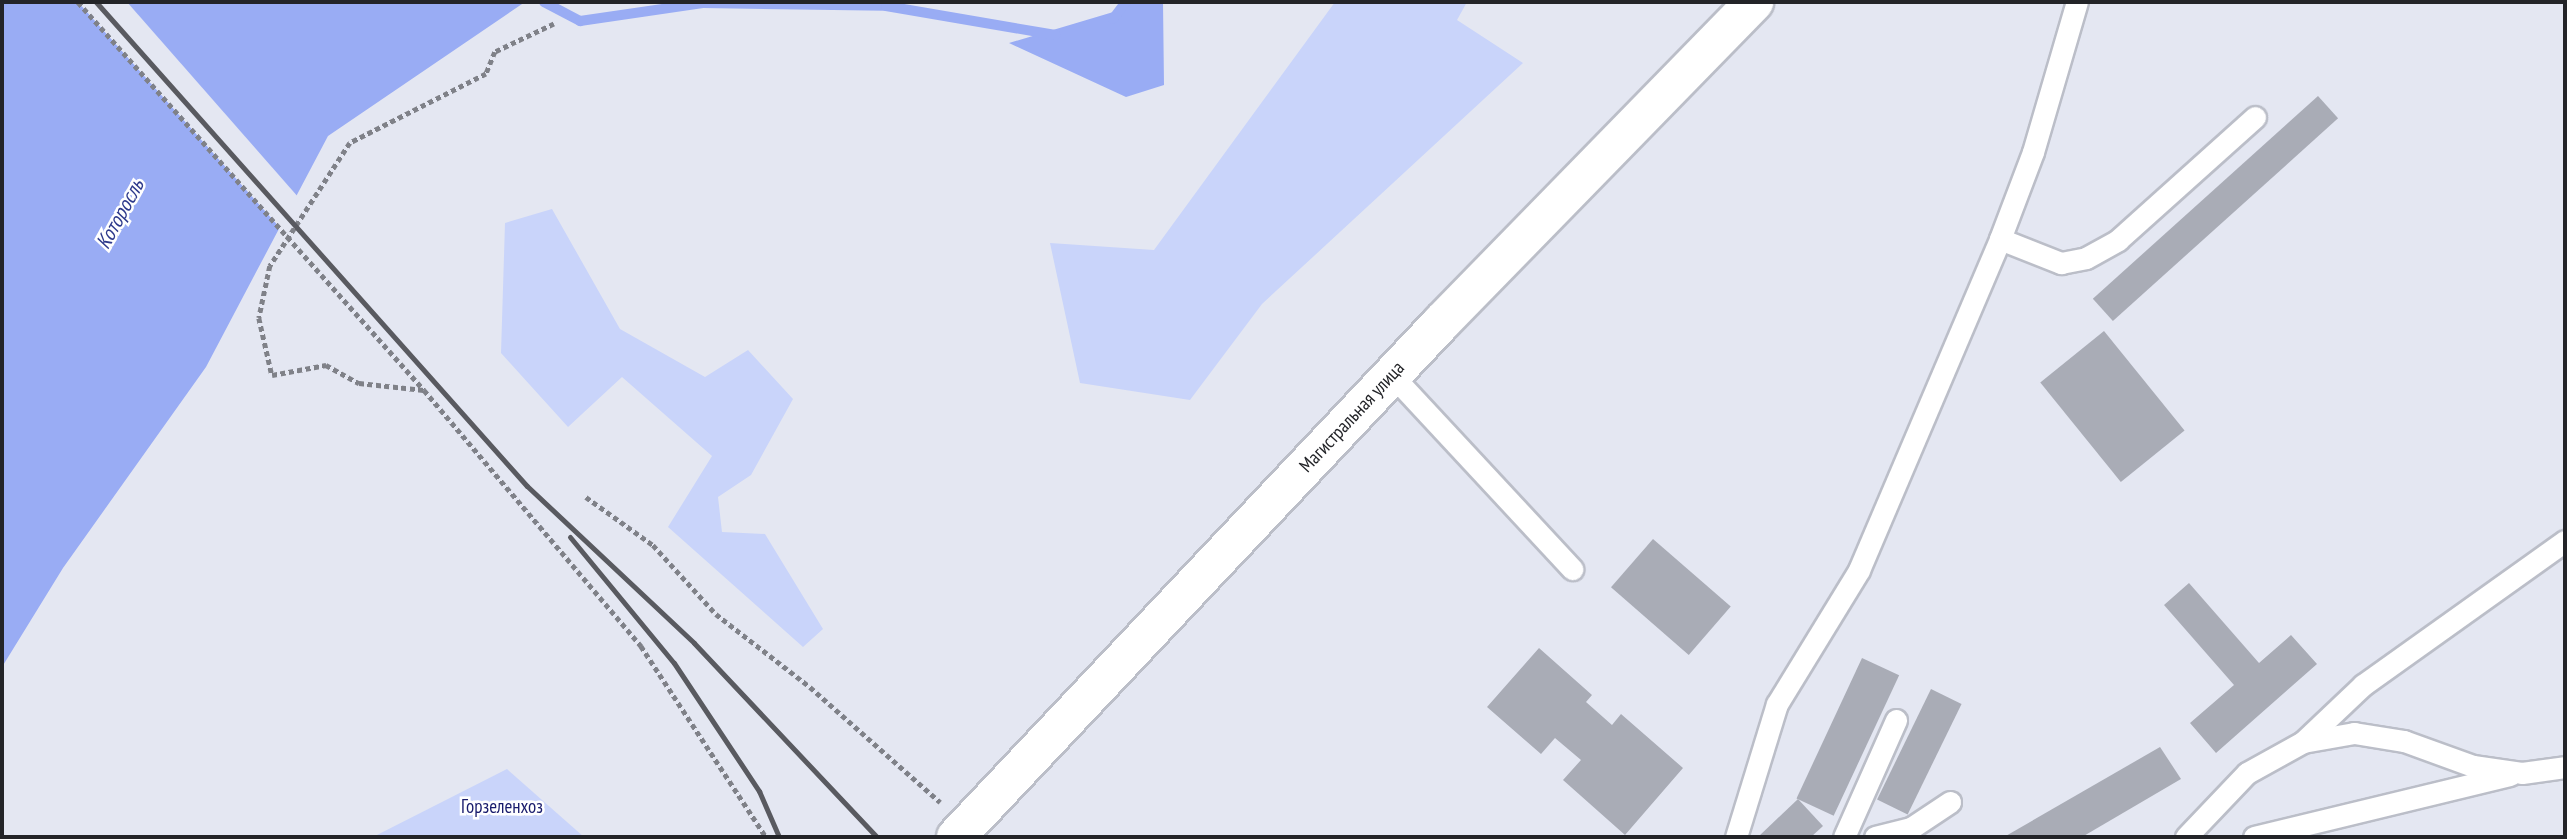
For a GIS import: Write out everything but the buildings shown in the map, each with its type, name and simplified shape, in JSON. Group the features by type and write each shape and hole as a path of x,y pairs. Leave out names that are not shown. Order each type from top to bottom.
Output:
{"main road":[{"name":"Магистральная улица","path":"962,831 1392,375 1754,2"}],"lane":[{"path":"1736,837 1777,704 1858,570 2000,239 2033,152 2077,2"},
{"path":"2000,239 2062,263 2086,258 2118,240 2255,117"},
{"path":"1392,375 1572,569"},
{"path":"2186,837 2247,774 2303,742 2363,685 2565,541"},
{"path":"1844,837 1896,720"},
{"path":"2303,742 2354,733 2404,741 2473,766 2522,772"},
{"path":"2254,837 2522,772 2565,767"},
{"path":"1875,837 1911,828 1950,802"}],"path":[{"path":"78,2 424,390 641,646 766,837"},
{"path":"424,390 359,383 326,365 272,375 259,318 270,266 349,143 486,74 495,52 554,24"},
{"path":"586,496 653,545 716,614 810,687 962,831"}],"green space":[{"path":"1335,2 1467,2 1457,20 1523,63 1262,304 1190,400 1080,383 1050,243 1154,250"},
{"path":"552,209 620,329 705,377 748,350 793,399 751,475 718,497 722,532 765,534 823,629 803,647 668,527 712,456 622,377 568,427 501,353 505,223"},
{"name":"Горзеленхоз","path":"507,769 584,837 373,837"}],"water":[{"name":"Которосль","path":"2,2 525,2 328,136 206,367 63,568 2,667"},
{"path":"1126,2 1163,2 1164,85 1126,97 1009,43 1120,10"}],"pier":[{"path":"78,2 127,2 299,198 282,230"}],"waterway":[{"path":"544,2 580,21 703,3 886,6 1056,35"},
{"path":"1113,19 1126,2"}],"railway":[{"path":"96,2 527,486 694,643 877,837"},
{"path":"570,537 674,663 759,791 779,837"}]}
